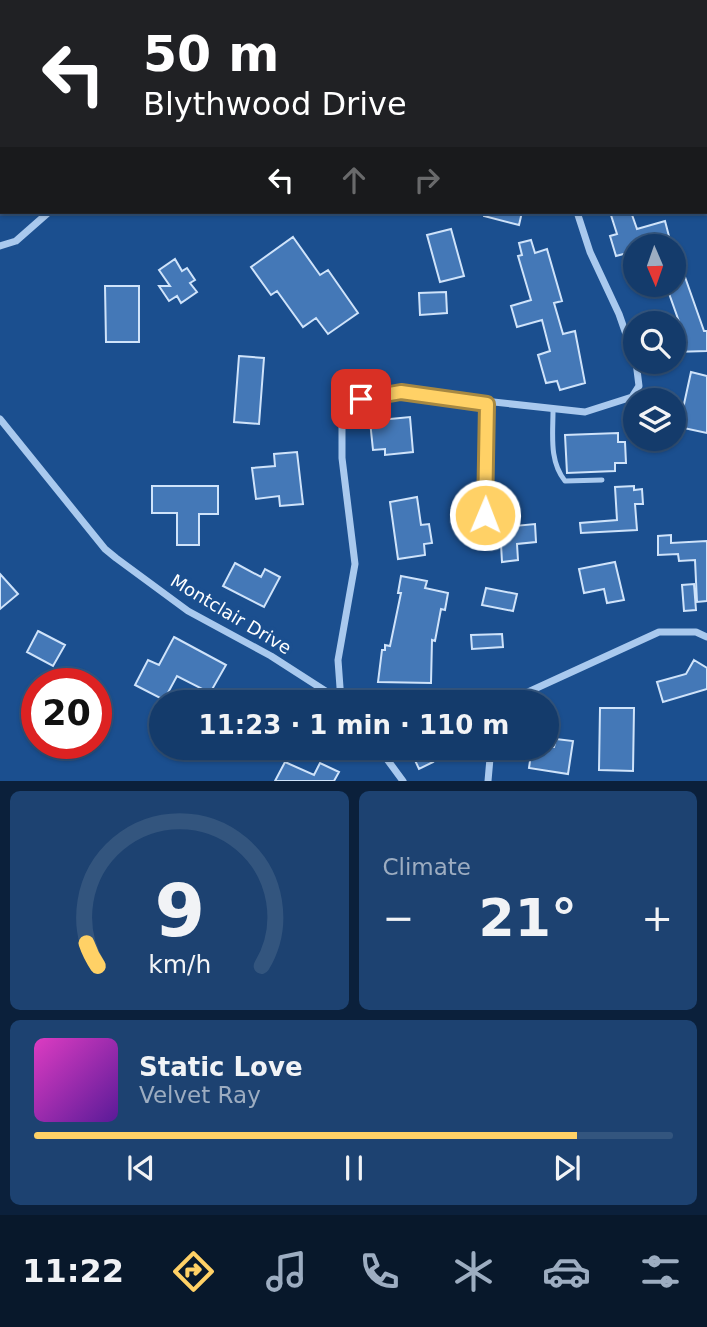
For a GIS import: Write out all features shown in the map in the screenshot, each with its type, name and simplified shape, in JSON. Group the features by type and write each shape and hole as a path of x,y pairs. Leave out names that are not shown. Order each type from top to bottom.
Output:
{"street":[{"path":"0,246 16,242 47,214"},
{"path":"578,214 590,252 623,325"},
{"path":"339,690 338,660 355,564 342,458 342,421 361,399 401,392 487,404 585,412 632,397 639,386 638,374"},
{"name":"Montclair Drive","path":"0,419 105,549 188,611 271,656 323,690"},
{"path":"532,690 659,632 696,632 707,637"},
{"path":"389,760 403,781"},
{"path":"488,781 490,760"}],"lane":[{"path":"485,515 487,404"},
{"path":"553,411 557,472 565,481 602,480"}],"building":[{"path":"484,214 522,214 519,225"},
{"path":"611,214 632,214 637,229 665,221 668,234 623,234 623,254 616,256 610,236 617,234"},
{"path":"451,229 464,276 440,282 427,235"},
{"path":"293,237 320,275 328,270 358,313 328,334 316,318 303,327 277,291 271,295 251,267"},
{"path":"531,240 535,253 547,249 562,301 554,303 563,334 575,331 585,383 560,390 557,381 546,383 538,355 550,351 542,320 517,327 511,306 531,300 518,256 522,255 519,243"},
{"path":"175,259 182,271 187,268 195,280 190,283 197,292 181,303 177,296 169,301 159,286 170,286 159,270"},
{"path":"686,280 704,331 707,331 707,351 686,352 686,311 675,311 671,298 686,298"},
{"path":"105,286 139,286 139,342 106,342"},
{"path":"446,292 447,313 420,315 419,293"},
{"path":"239,356 264,358 259,424 234,422"},
{"path":"691,372 707,376 707,433 686,428 686,395"},
{"path":"410,417 413,452 385,455 385,449 373,450 370,421"},
{"path":"618,433 618,442 623,442 623,451 625,451 626,463 615,463 615,471 567,473 565,435"},
{"path":"297,452 303,504 280,506 279,496 256,499 252,468 275,466 274,454"},
{"path":"152,486 218,486 218,514 199,514 199,545 177,545 177,513 152,513"},
{"path":"634,486 634,490 642,489 643,504 635,504 637,530 581,533 580,523 617,520 615,487"},
{"path":"417,497 421,525 429,524 432,543 424,544 425,555 398,559 390,502"},
{"path":"515,517 515,526 535,524 536,542 517,544 518,560 502,562 501,544 479,546 478,528 499,526 499,518"},
{"path":"671,535 671,543 707,541 707,601 697,602 695,560 679,561 678,554 658,555 658,536"},
{"path":"615,562 624,600 607,603 604,589 584,593 579,569"},
{"path":"235,563 261,577 265,569 280,577 264,607 223,586"},
{"path":"0,574 18,594 0,609"},
{"path":"401,576 427,581 425,588 448,593 445,610 441,609 435,641 432,640 431,683 378,682 382,650 385,650 385,645 390,646 401,593 398,593"},
{"path":"694,584 696,610 684,611 682,585"},
{"path":"486,588 517,594 513,611 482,605"},
{"path":"38,631 65,645 53,666 27,652"},
{"path":"502,634 503,647 472,649 471,635"},
{"path":"174,637 226,665 212,690 204,690 177,676 169,690 149,690 149,692 135,685 148,660 159,665"},
{"path":"694,660 707,668 707,689 663,702 657,682 686,674"},
{"path":"600,708 634,708 633,771 599,770"},
{"path":"559,739 573,741 568,774 529,768 530,760 559,760"},
{"path":"415,760 433,762 419,769"},
{"path":"285,762 314,775 320,763 339,772 334,781 275,781"}],"route":[{"path":"361,399 401,392 487,404 485,515"}]}
